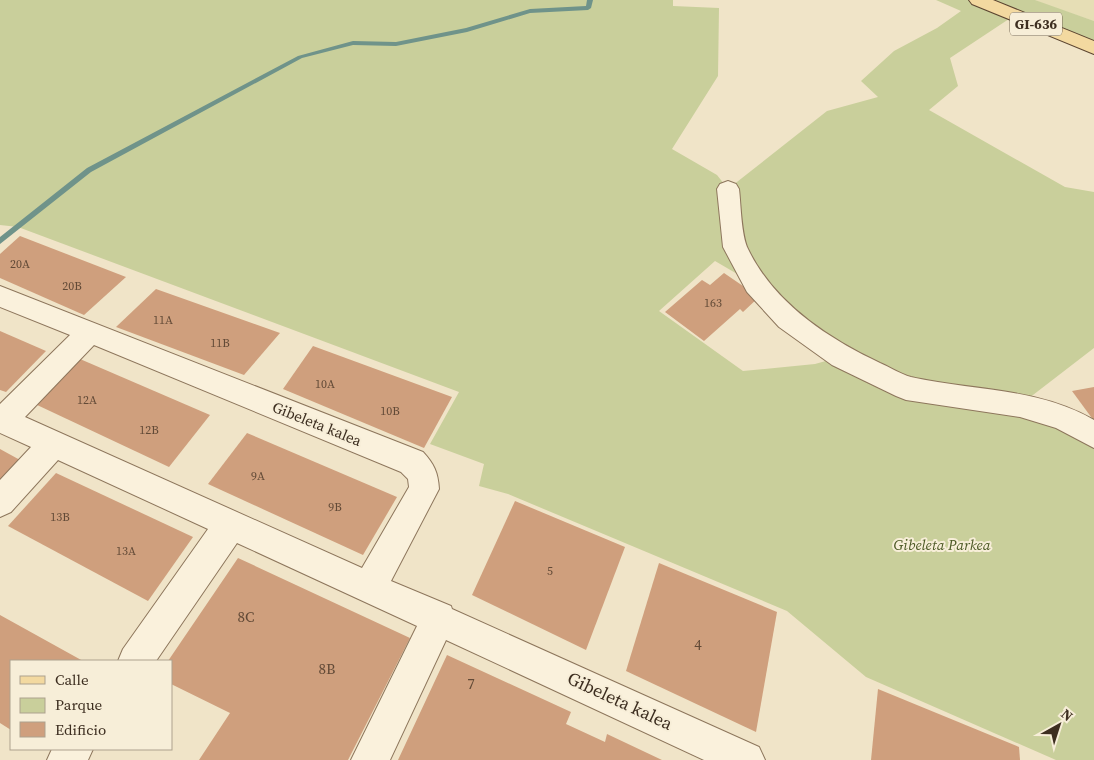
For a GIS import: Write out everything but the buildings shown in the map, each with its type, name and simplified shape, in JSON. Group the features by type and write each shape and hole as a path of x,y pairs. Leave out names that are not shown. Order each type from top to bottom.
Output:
{"main road":[{"name":"GI-636","path":"978,0 1094,48"}],"street":[{"path":"728,189 734,247 756,285 788,320 841,357 906,388 1020,405 1063,417 1094,435"},
{"name":"Gibeleta kalea","path":"0,296 412,462 423,474 424,489 370,587"},
{"name":"Gibeleta kalea","path":"90,332 1,420 439,618 746,760"},
{"path":"0,502 54,443"},
{"path":"137,660 231,524"},
{"path":"370,760 439,618"}],"shaded area":[{"path":"1035,0 1094,0 1094,21 1044,4"}],"green space":[{"name":"Gibeleta Parkea","path":"0,0 673,0 673,6 719,8 718,76 672,149 717,175 728,189 827,111 878,97 861,81 894,51 937,28 961,11 936,0 1035,0 1094,21 1094,48 1015,15 950,58 958,86 929,110 1065,187 1094,192 1094,348 1020,405 1094,435 1094,760 1056,760 866,677 787,611 508,494 479,486 484,464 430,444 459,392 18,227 0,225","holes":["715,261 756,285 840,357 815,364 743,371 659,311"]}],"waterway":[{"path":"0,241 89,170 300,57 353,43 396,44 467,30 530,11 588,8 590,0"}]}
